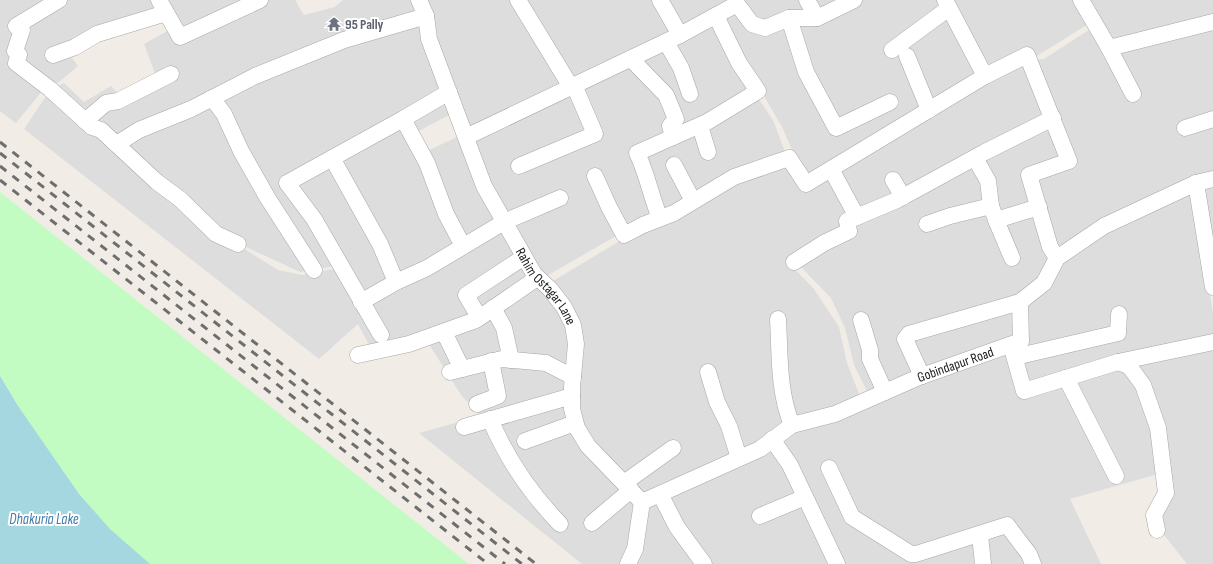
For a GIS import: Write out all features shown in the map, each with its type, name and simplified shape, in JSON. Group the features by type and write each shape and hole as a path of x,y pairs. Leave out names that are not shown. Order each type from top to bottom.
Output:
{"street":[{"path":"59,0 19,28 15,50 19,55 16,63 50,89 92,127 101,130 157,182 180,199 216,234 238,244"},
{"path":"53,55 75,47 97,34 162,6 180,37 260,0"},
{"name":"Rahim Ostagar Lane","path":"419,0 426,16 428,39 484,186 534,274 550,289 564,307 573,325 576,344 572,409 577,428 588,446 642,502"},
{"path":"518,0 573,86 595,134 519,166"},
{"path":"660,0 680,35"},
{"path":"807,0 817,18"},
{"path":"466,137 666,42 737,4 752,24 765,28 789,18 817,18 854,0"},
{"path":"1081,0 1133,94"},
{"path":"892,50 947,4 985,76"},
{"path":"117,144 138,130 191,109 255,76 344,40 426,16"},
{"path":"660,218 642,162 637,153 700,126 758,91 739,63 716,16"},
{"path":"789,18 806,72 836,128 890,102"},
{"path":"1108,48 1213,22"},
{"path":"666,42 681,68 690,94"},
{"path":"595,176 624,235 643,225 674,213 734,177 789,158 806,184 985,76 1027,55 1069,161 1030,175 1050,247 1057,258"},
{"path":"907,56 929,110"},
{"path":"631,59 666,94 676,119 670,126 673,137"},
{"path":"85,121 106,104 118,102 171,74"},
{"path":"381,335 314,219 287,183 404,119 449,92"},
{"path":"212,98 224,114 241,151 267,197 314,270"},
{"path":"794,262 824,243 849,230 847,221 903,197 1053,118"},
{"path":"404,119 427,163 446,214 464,246"},
{"path":"1185,128 1213,119"},
{"path":"700,126 708,152"},
{"path":"332,158 380,244 396,282"},
{"path":"975,158 988,181 994,213 1012,258"},
{"path":"674,165 693,201"},
{"path":"831,169 857,217"},
{"path":"922,376 905,339 909,334 1020,302 1044,283 1057,258 1104,226 1196,183 1213,179"},
{"path":"893,180 903,197"},
{"path":"1196,183 1213,287"},
{"path":"361,302 396,282 427,268 504,222 560,198"},
{"path":"927,224 950,216 994,213 1039,207"},
{"path":"479,317 466,295 524,257"},
{"path":"358,355 409,344 476,320 537,278"},
{"name":"Gobindapur Road","path":"642,502 760,448 792,425 835,414 922,376 1013,351 1021,341 1020,302"},
{"path":"493,308 504,328 511,360"},
{"path":"1119,314 1118,333 1013,351 1024,391 1118,362 1213,342"},
{"path":"778,319 781,383 787,413 792,425"},
{"path":"861,320 870,350 870,359 884,392"},
{"path":"444,332 456,371 502,358 546,363 573,377"},
{"path":"477,404 498,396 491,362"},
{"path":"1118,362 1129,366 1143,385 1158,428 1166,493 1154,515 1157,530"},
{"path":"708,372 717,402 729,426 739,458"},
{"path":"1066,378 1116,476"},
{"path":"464,427 572,396"},
{"path":"490,420 500,443 516,470 541,504 560,524"},
{"path":"525,441 575,422"},
{"path":"772,439 790,465 837,564"},
{"path":"592,523 628,487 674,448"},
{"path":"829,468 852,516 910,559 916,554 1007,525 1029,554 1033,564"},
{"path":"660,494 677,527 704,564"},
{"path":"760,516 805,498"},
{"path":"628,564 636,549 642,502"},
{"path":"980,534 983,564"}],"shaded area":[{"path":"0,0 251,0 180,33 163,12 69,54 78,66 59,82 43,90 16,123 0,111"},
{"path":"267,0 295,0 304,15 335,7 343,0 415,0 423,14 117,140 55,87 64,83 84,102 111,86 126,102 159,84 144,44 169,30 180,41"},
{"path":"423,0 654,0 674,35 468,134"},
{"path":"664,0 940,0 977,76 808,180 782,127 716,13 682,31"},
{"path":"948,0 1077,0 1090,23 1037,56 1019,54 985,74"},
{"path":"1085,0 1213,0 1213,19 1112,46"},
{"path":"715,20 735,64 773,120 787,157 618,235 543,278 467,141"},
{"path":"421,22 451,114 415,133 425,152 459,136 499,224 362,300 341,265 300,272 216,233 121,147 335,48"},
{"path":"1213,25 1213,175 1062,252 1056,245 1037,176 1076,163 1030,60 1044,59 1095,26 1109,51"},
{"path":"1022,62 1064,160 1026,173 1052,261 1039,282 1018,300 1016,339 869,395 854,365 845,328 831,298 798,264 851,223 835,171"},
{"path":"48,93 99,134 214,238 246,250 278,270 302,275 338,268 358,306 502,226 531,278 475,317 371,349 358,324 319,359 24,129"},
{"path":"789,161 805,188 829,173 852,215 844,230 790,264 814,289 839,327 847,363 861,399 643,499 594,448 575,409 579,342 548,284 643,227 736,179"},
{"path":"1213,183 1213,266 1199,186"},
{"path":"1192,189 1213,313 1213,564 1187,564 1161,531 1165,472 1070,499 1101,564 842,564 778,442 795,429 1025,343 1024,304 1058,263 1105,230"},
{"path":"536,282 553,298 572,344 568,416 639,504 624,564 582,564 419,433 481,416 461,395 427,341"},
{"path":"772,444 832,564 634,564 645,506"}],"green space":[{"path":"0,192 469,564 0,564"}],"water":[{"name":"Dhakuria Lake","path":"0,376 18,406 79,494 110,529 150,564 0,564"}],"railway":[{"path":"0,142 536,564"},
{"path":"0,153 522,564"},
{"path":"0,166 505,564"},
{"path":"0,180 488,564"}],"place":[{"name":"95 Pally","path":"334,24"}]}
